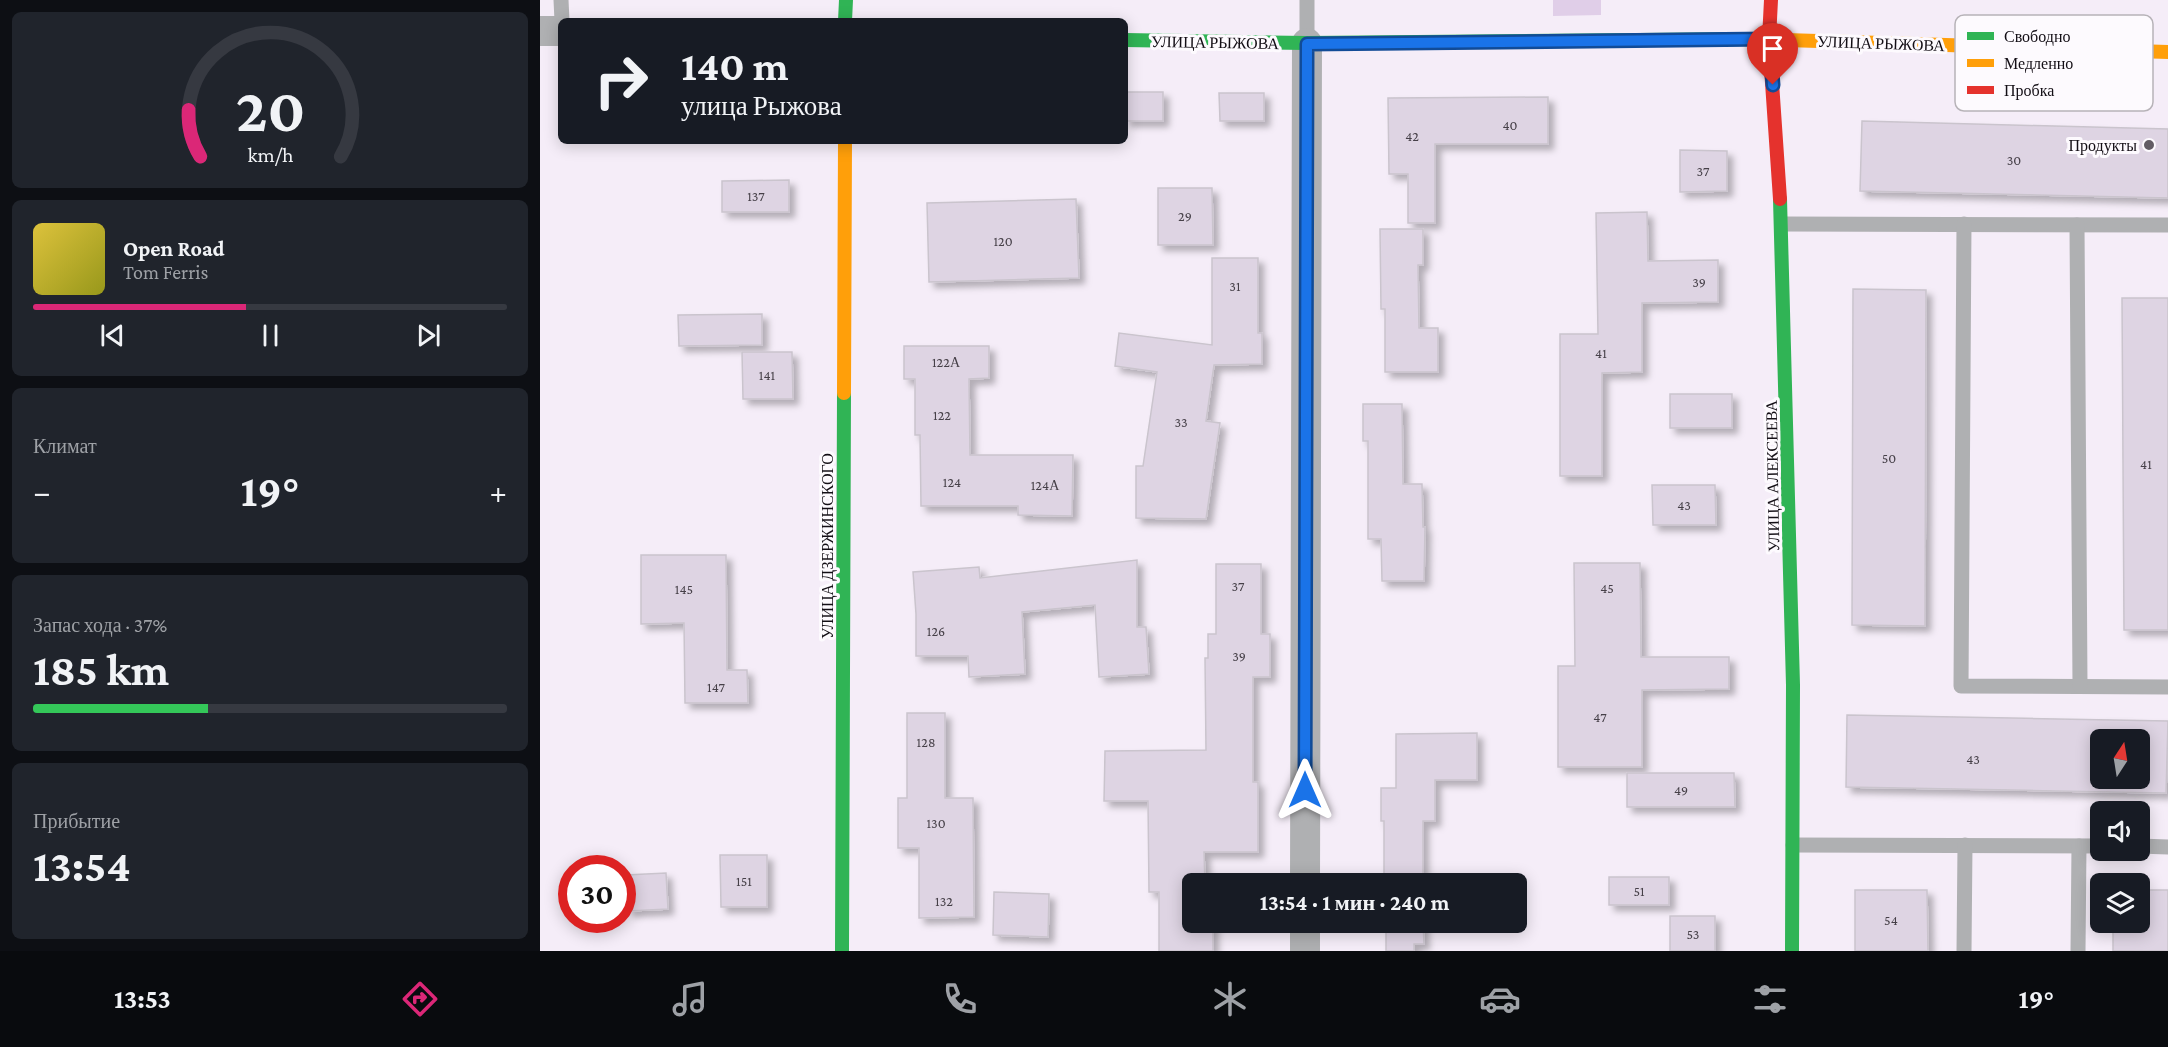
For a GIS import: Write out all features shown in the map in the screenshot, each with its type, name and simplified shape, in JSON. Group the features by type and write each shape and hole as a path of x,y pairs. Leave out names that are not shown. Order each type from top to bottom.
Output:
{"street":[{"path":"845,18 846,0"},
{"name":"УЛИЦА АЛЕКСЕЕВА","path":"1771,0 1769,39 1782,224 1793,685 1792,951"},
{"path":"540,31 558,31"},
{"name":"УЛИЦА РЫЖОВА","path":"1128,40 1307,44 1769,39 1955,45"},
{"path":"1305,873 1307,44"},
{"name":"УЛИЦА РЫЖОВА","path":"2153,52 2168,52"},
{"name":"УЛИЦА ДЗЕРЖИНСКОГО","path":"842,951 845,144"},
{"path":"1305,933 1305,951"}],"lane":[{"path":"561,0 562,18"},
{"path":"1307,0 1307,44"},
{"path":"1782,224 2168,225"},
{"path":"1964,224 1961,686 2168,687"},
{"path":"2078,225 2080,686"},
{"path":"1964,951 1965,844"},
{"path":"1793,845 2090,846"},
{"path":"2078,951 2079,846"},
{"path":"2150,846 2168,847"}],"shaded area":[{"path":"1553,0 1601,0 1601,15 1553,16"}],"building":[{"path":"1128,92 1163,92 1163,121 1128,121"},
{"path":"1219,93 1264,93 1264,121 1220,121"},
{"path":"1548,97 1548,144 1435,144 1435,223 1408,223 1408,174 1389,174 1388,98"},
{"path":"1862,121 2168,129 2168,198 1860,191"},
{"path":"1680,150 1727,151 1727,191 1680,192"},
{"path":"789,180 789,212 722,212 722,181"},
{"path":"1158,188 1212,188 1213,245 1158,245"},
{"path":"1076,199 1079,278 929,282 927,203"},
{"path":"1647,212 1648,261 1718,260 1718,302 1642,303 1642,372 1602,373 1602,476 1560,476 1560,334 1598,334 1596,213"},
{"path":"1380,229 1423,229 1423,265 1418,265 1419,328 1438,328 1438,372 1385,372 1385,309 1381,309"},
{"path":"1212,258 1258,258 1258,333 1262,333 1262,364 1214,365 1206,421 1220,423 1206,519 1136,518 1136,466 1143,466 1157,372 1115,366 1119,333 1212,345"},
{"path":"1853,289 1926,290 1925,626 1852,625"},
{"path":"2122,298 2168,298 2168,630 2124,630"},
{"path":"762,314 762,345 679,346 678,315"},
{"path":"904,346 989,346 989,378 969,379 970,455 1073,455 1072,516 1018,515 1018,506 921,506 920,435 915,435 915,379 904,379"},
{"path":"742,352 792,352 793,399 743,399"},
{"path":"1670,394 1732,394 1732,428 1670,428"},
{"path":"1363,404 1402,404 1403,484 1422,484 1423,527 1425,527 1424,581 1382,581 1381,539 1368,539 1368,441 1363,441"},
{"path":"1652,485 1715,485 1716,525 1653,525"},
{"path":"641,555 726,555 727,670 747,670 748,703 685,703 684,623 641,624"},
{"path":"1137,560 1137,627 1146,627 1149,674 1099,677 1095,605 1022,612 1025,674 969,677 968,656 916,656 913,572 979,567 980,578"},
{"path":"1574,563 1640,563 1641,657 1729,657 1729,689 1642,690 1642,767 1558,767 1558,666 1575,666"},
{"path":"1216,564 1261,564 1261,634 1270,634 1270,677 1253,677 1253,782 1258,782 1258,852 1204,852 1205,873 1182,873 1182,933 1213,933 1213,951 1159,951 1159,892 1149,892 1148,801 1104,801 1105,751 1206,750 1205,658 1208,658 1208,634 1216,634"},
{"path":"907,713 945,713 945,798 973,798 974,917 919,918 919,848 898,848 898,798 907,798"},
{"path":"1847,715 2168,721 2166,793 1846,787"},
{"path":"1477,733 1477,780 1435,780 1435,821 1423,821 1423,873 1384,873 1384,821 1381,821 1381,788 1396,788 1396,734"},
{"path":"1627,773 1734,773 1735,807 1627,807"},
{"path":"720,855 767,855 767,907 721,907"},
{"path":"666,873 668,909 636,911 636,874"},
{"path":"1609,877 1669,877 1669,905 1609,905"},
{"path":"1855,890 1927,890 1928,951 1855,951"},
{"path":"2150,890 2168,890 2168,951 2113,951 2113,933 2150,933"},
{"path":"994,892 1049,894 1048,937 993,935"},
{"path":"1670,916 1715,916 1715,951 1670,951"},
{"path":"1386,933 1424,933 1424,944 1414,944 1414,951 1386,951"}],"traffic: fast":[{"path":"845,18 846,0"},
{"path":"1128,40 1307,43 1752,39"},
{"path":"1780,199 1793,685 1792,951"},
{"path":"842,951 844,393"}],"traffic: slow":[{"path":"1752,39 1955,45"},
{"path":"2153,52 2168,52"},
{"path":"844,393 845,144"}],"traffic: jam":[{"path":"1771,0 1769,39 1780,199"}],"place":[{"name":"Продукты","path":"2149,145"}],"route":[{"path":"1305,790 1307,44 1769,39 1773,85"}]}
